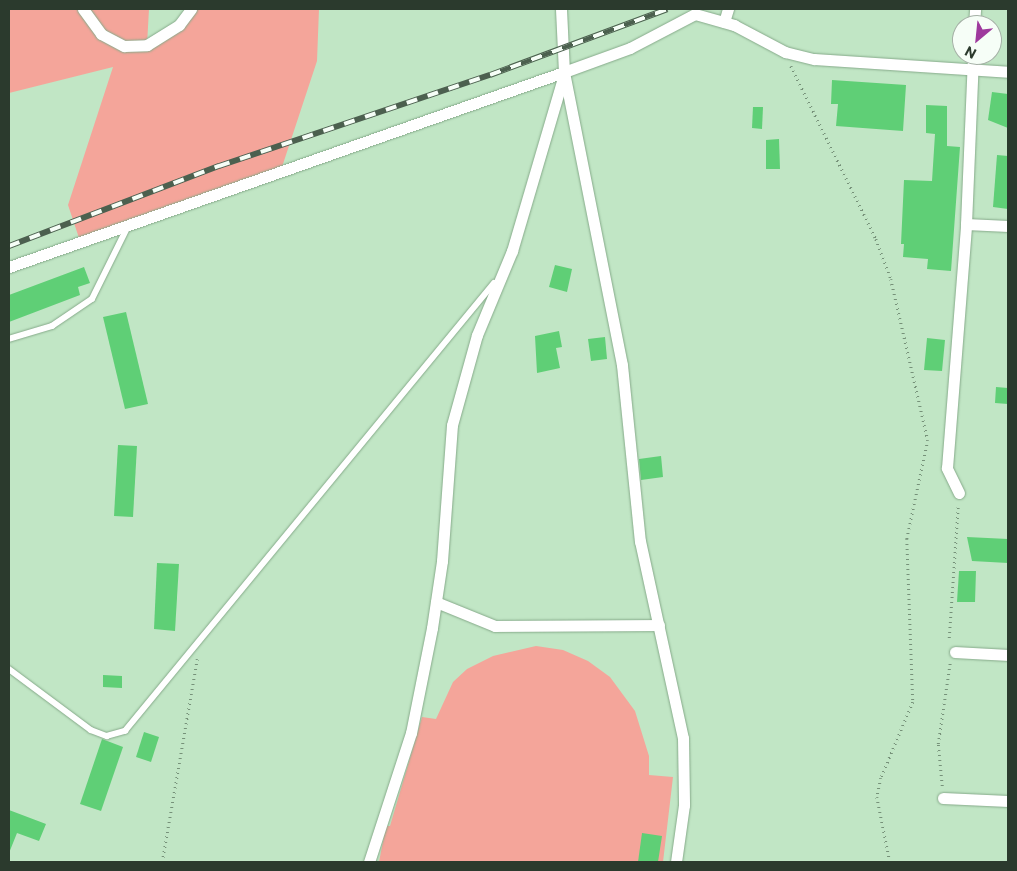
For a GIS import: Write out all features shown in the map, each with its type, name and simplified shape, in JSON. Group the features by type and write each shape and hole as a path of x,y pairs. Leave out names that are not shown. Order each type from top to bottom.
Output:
{"street":[{"path":"83,9 101,34 124,46 147,45 179,25 191,9"},
{"path":"560,9 564,72 622,365 640,541 683,738 684,805 676,862"},
{"path":"724,22 728,9"},
{"path":"9,267 630,48 695,14 724,22 785,52 814,59 1008,72"},
{"path":"959,493 947,468 966,224 972,65"},
{"path":"369,862 411,733 436,602 452,425 477,335 499,278 512,251 564,72"},
{"path":"966,224 1008,226"},
{"path":"436,602 495,626 658,625"},
{"path":"955,652 1008,655"},
{"path":"943,798 1008,801"}],"lane":[{"path":"9,338 52,326 92,299 128,226"},
{"path":"9,668 91,730 107,736 125,731 499,278"}],"path":[{"path":"785,52 876,239 891,280 928,440 907,539 913,702 881,778 877,797 890,862"},
{"path":"949,638 959,493"},
{"path":"162,862 200,640"},
{"path":"943,798 938,744 947,670 955,652"}],"shaded area":[{"path":"9,9 149,9 147,45 191,9 319,9 317,61 281,170 81,244 68,205 113,67 9,93"},
{"path":"536,646 563,650 588,661 610,677 635,711 649,756 649,775 673,777 663,862 379,862 386,826 390,826 422,717 436,719 453,682 467,669 493,656"}],"building":[{"path":"832,80 906,85 903,131 836,126 838,104 831,104"},
{"path":"992,92 1008,94 1008,128 988,120"},
{"path":"926,105 947,106 947,146 960,147 951,271 927,269 928,259 903,257 904,244 901,244 904,180 932,181 935,134 926,133"},
{"path":"753,107 763,107 762,129 752,128"},
{"path":"779,139 780,169 766,169 766,140"},
{"path":"997,155 1008,156 1008,209 993,207"},
{"path":"555,265 572,269 567,292 549,287"},
{"path":"84,267 90,283 78,287 80,295 9,322 9,295"},
{"path":"126,312 148,404 125,409 103,317"},
{"path":"559,331 562,347 556,348 560,368 537,373 535,336"},
{"path":"605,337 607,359 591,361 588,339"},
{"path":"927,338 945,340 942,371 924,370"},
{"path":"996,387 1008,388 1008,404 995,403"},
{"path":"118,445 137,446 133,517 114,516"},
{"path":"661,456 663,477 641,480 639,459"},
{"path":"967,537 1008,539 1008,563 972,561"},
{"path":"157,563 179,564 175,631 154,629"},
{"path":"959,571 976,571 975,602 957,602"},
{"path":"103,675 122,676 122,688 103,687"},
{"path":"144,732 159,737 151,762 136,757"},
{"path":"102,739 123,747 101,811 80,804"},
{"path":"9,810 46,824 39,841 17,833 9,853"},
{"path":"642,833 662,836 658,862 638,862"}],"railway":[{"path":"9,246 219,166 490,75 667,9"}]}
